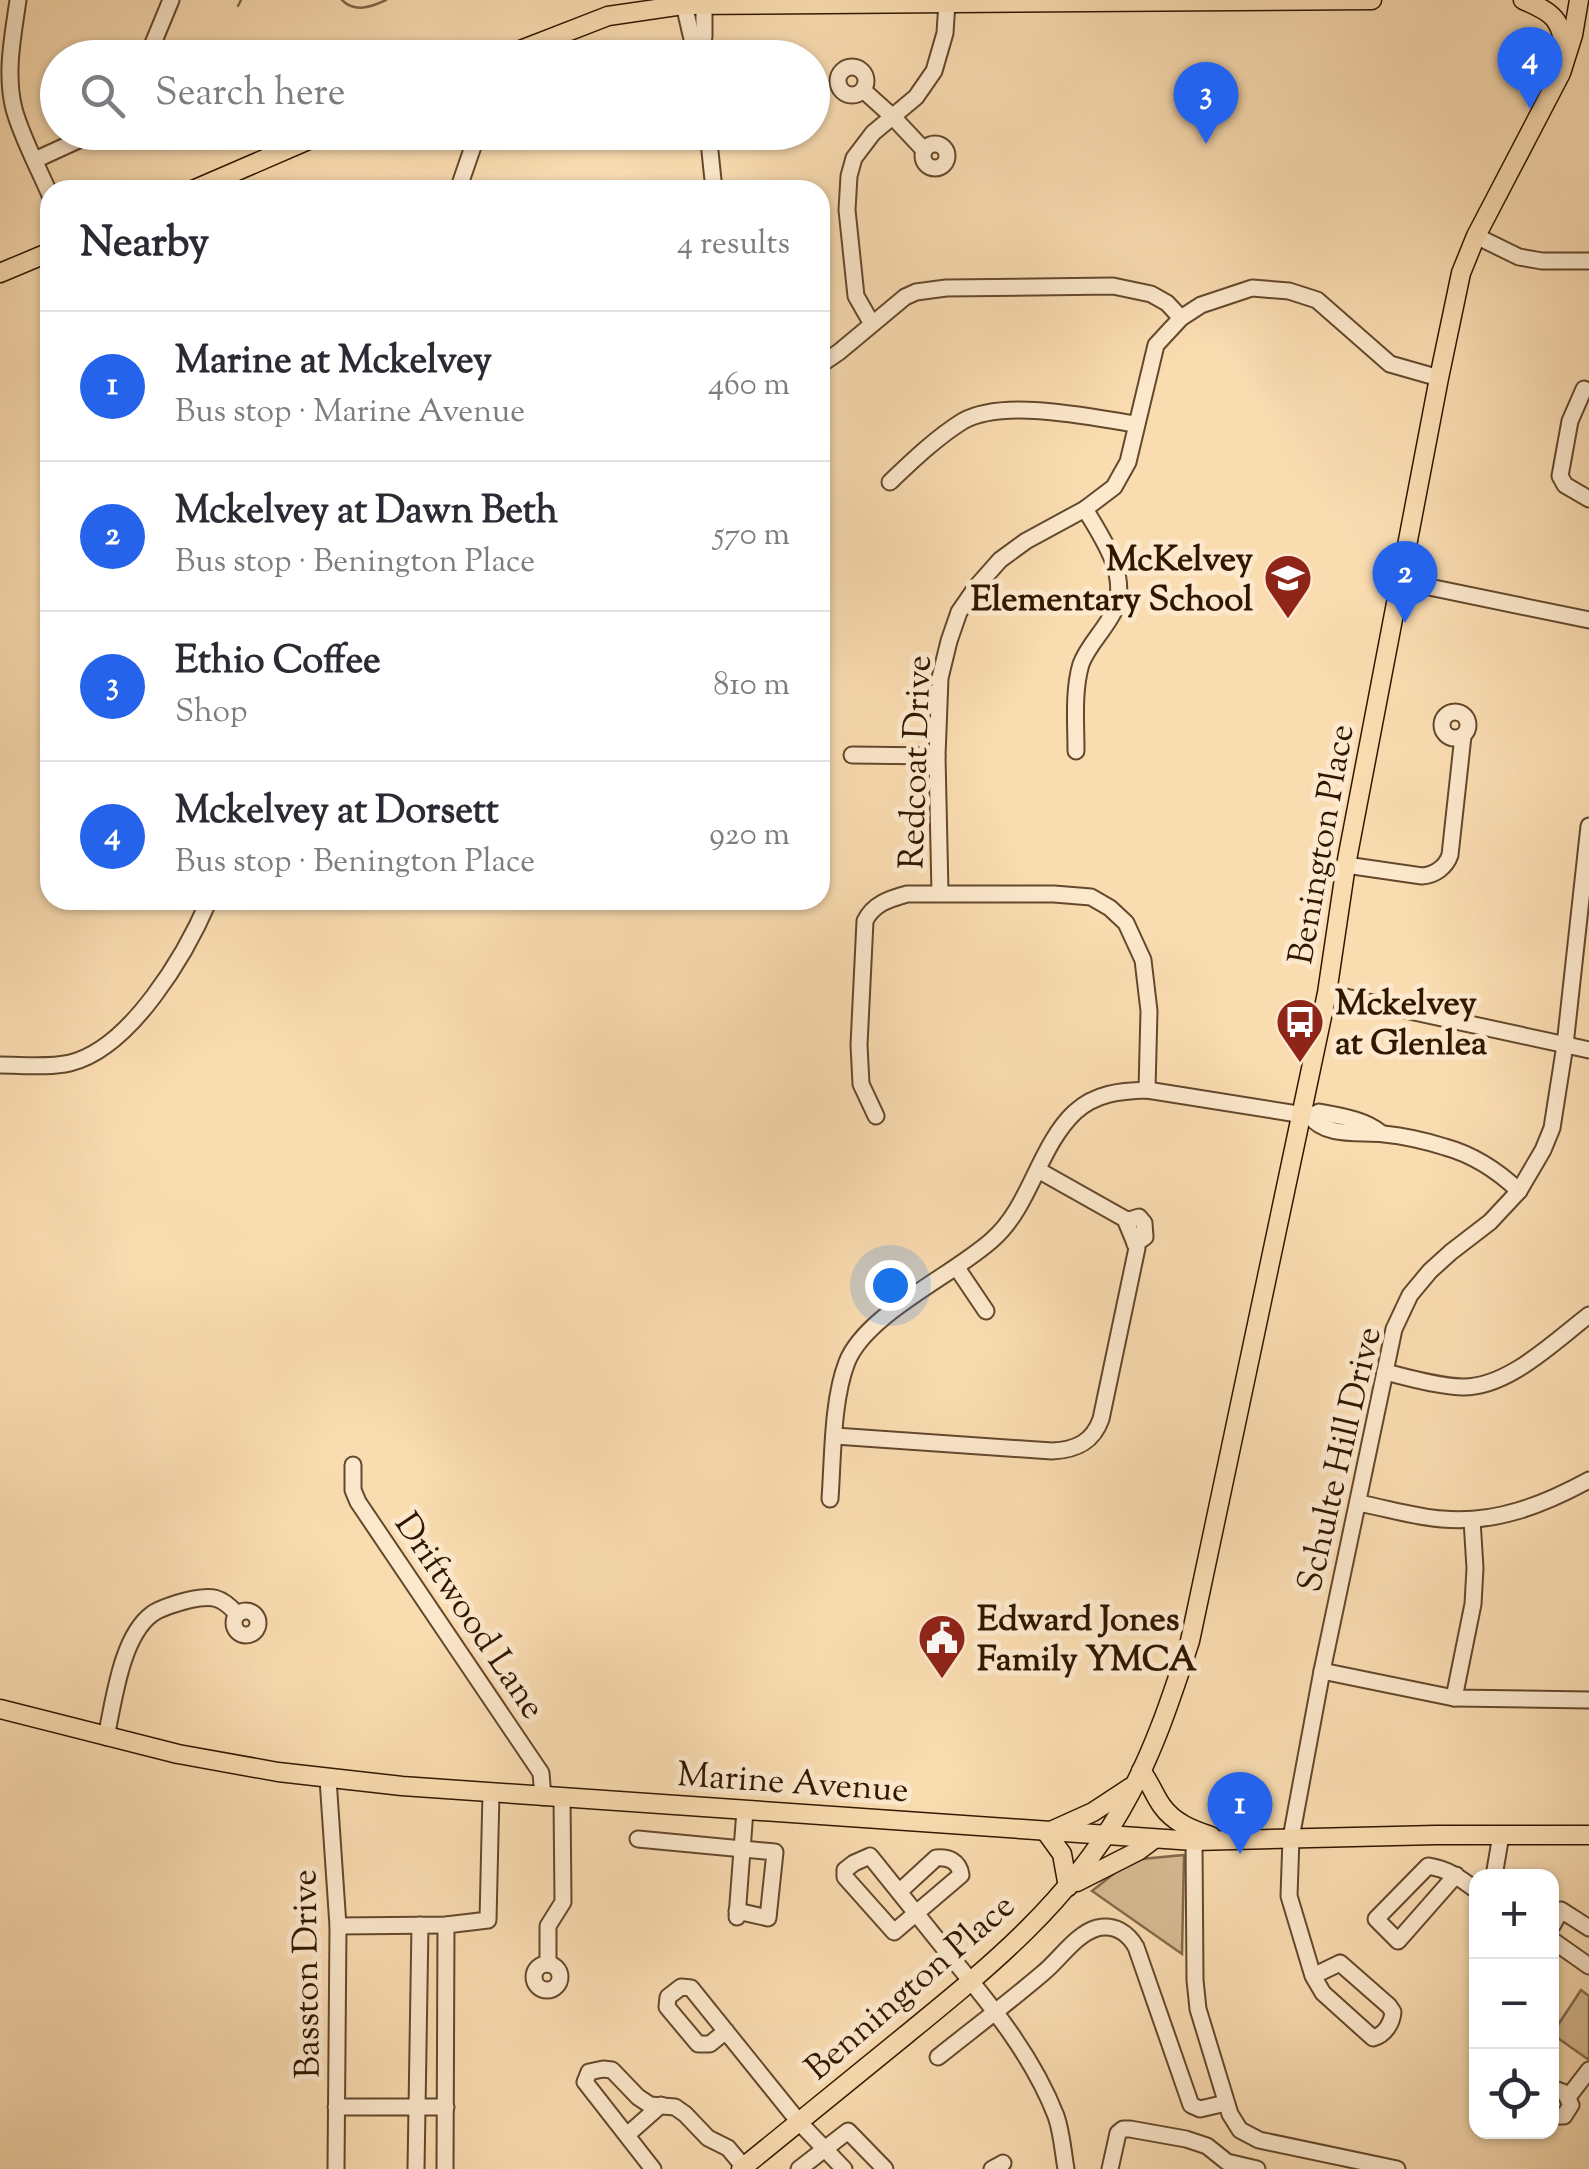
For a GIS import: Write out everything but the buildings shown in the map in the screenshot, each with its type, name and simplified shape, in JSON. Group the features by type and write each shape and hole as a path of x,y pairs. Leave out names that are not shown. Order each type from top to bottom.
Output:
{"main road":[{"path":"547,40 608,16 683,2 1372,0"},
{"path":"1523,0 1549,12 1558,21 1566,57"},
{"name":"Benington Place","path":"1104,1837 1138,1777 1167,1711 1190,1641 1305,1115 1346,865 1461,273 1566,57 1579,0"},
{"path":"1566,57 1589,24"},
{"path":"216,180 285,150"},
{"path":"0,273 40,256"},
{"name":"Marine Avenue","path":"0,1709 195,1757 328,1779 553,1798 1194,1841 1589,1835"},
{"path":"1154,1839 1068,1887 1062,1854 1046,1832 1093,1812 1138,1777 1152,1784 1163,1808 1184,1826 1222,1840"},
{"name":"Bennington Place","path":"743,2168 972,1982 1025,1934 1068,1887 1104,1837"}],"street":[{"path":"18,0 10,82 14,108 44,180"},
{"path":"155,40 172,0"},
{"path":"683,2 693,40"},
{"path":"703,40 704,2"},
{"path":"872,324 856,296 847,210 854,158 864,142 916,97 934,71 945,33 946,2"},
{"path":"862,90 924,150"},
{"path":"35,160 57,150"},
{"path":"461,180 472,150"},
{"path":"710,150 713,180"},
{"path":"1476,236 1519,257 1589,261"},
{"path":"830,358 904,297 946,288 1113,286 1150,294 1167,303 1181,318"},
{"name":"Redcoat Drive","path":"876,1116 862,1084 859,1045 866,921 870,910 892,898 940,893 937,756 940,678 948,641 959,612 1000,560 1114,488 1128,462 1156,345 1181,318 1201,306 1252,288 1289,291 1317,300 1390,364 1439,378"},
{"path":"1584,389 1570,421 1560,476 1565,485 1589,499"},
{"path":"890,482 965,420 985,414 1060,412 1135,424"},
{"path":"1076,750 1078,676 1082,660 1116,608 1118,582 1113,558 1086,509"},
{"path":"1400,581 1589,620"},
{"path":"1346,865 1429,876 1447,864 1463,736"},
{"path":"852,755 937,756"},
{"name":"Schulte Hill Drive","path":"1313,1976 1340,1964 1388,2006 1393,2012 1392,2022 1374,2038 1323,1993 1313,1976 1288,1896 1291,1838 1394,1329 1410,1296 1430,1271 1490,1222 1519,1190 1552,1128 1584,914 1589,826"},
{"path":"940,893 1090,897 1126,923 1143,960 1149,1011 1147,1090"},
{"path":"0,1065 72,1062 113,1041 166,980 204,910"},
{"path":"1327,993 1589,1050"},
{"path":"830,1499 838,1398 847,1362 856,1346 884,1316 995,1238 1009,1222 1062,1129 1074,1113 1101,1096 1122,1090 1147,1090 1305,1115 1319,1112 1341,1116 1381,1133 1448,1148 1484,1163 1519,1190"},
{"path":"836,1436 1052,1452 1081,1446 1096,1434 1137,1254 1136,1244 1126,1221 1038,1170"},
{"path":"957,1268 986,1311"},
{"path":"1385,1372 1434,1384 1466,1387 1490,1382 1520,1367 1589,1314"},
{"name":"Driftwood Lane","path":"353,1465 352,1490 358,1502 541,1773 553,1798 563,1902 548,1926 548,1964"},
{"path":"1358,1502 1441,1519 1472,1520 1519,1512 1589,1480"},
{"path":"1454,1698 1473,1604 1472,1520"},
{"path":"106,1736 130,1645 138,1628 154,1613 203,1597 228,1603 237,1614"},
{"path":"1322,1671 1454,1698 1589,1700"},
{"name":"Basston Drive","path":"328,1779 338,1926 336,2169"},
{"path":"338,1926 446,1925 488,1920 491,1793"},
{"path":"742,1847 775,1852 768,1918 737,1914 742,1847 745,1810"},
{"path":"1495,1869 1502,1835"},
{"name":"Marine Avenue","path":"638,1839 742,1847"},
{"path":"1194,1841 1196,1996 1226,2103 1240,2130 1259,2140 1386,2168"},
{"path":"898,1892 936,1858 955,1861 961,1875 917,1914 894,1932 845,1878 845,1870 870,1856 898,1892 917,1914 995,2010 1040,2080 1058,2120 1066,2169"},
{"path":"1456,1875 1398,1941 1376,1918 1428,1866 1448,1869 1456,1875 1469,1885"},
{"path":"1559,1915 1562,1910 1589,1928"},
{"path":"445,2169 446,1925"},
{"path":"416,2169 420,1926"},
{"name":"Bennington Place","path":"938,2057 1044,1973 1083,1936 1099,1928 1120,1930 1136,1948 1191,2105 1200,2109 1226,2103"},
{"path":"1559,1945 1589,1966"},
{"path":"726,2031 799,2122 844,2169"},
{"path":"654,2169 585,2082 589,2072 612,2070 638,2097 650,2104 675,2107 708,2138 728,2148 743,2168"},
{"path":"1568,2096 1589,2070"},
{"path":"1559,2091 1568,2096 1571,2105 1568,2113 1559,2118"},
{"path":"627,2135 661,2105"},
{"path":"336,2107 446,2107"},
{"path":"1110,2169 1118,2133 1123,2130 1186,2139 1207,2146 1227,2162 1257,2169"},
{"name":"Bennington Place","path":"799,2169 848,2131 885,2169"}],"shaded area":[{"path":"1184,1855 1182,1954 1092,1891 1131,1860"},
{"path":"1581,1990 1589,1996 1589,2060 1559,2039 1559,2023"}],"waterway":[{"path":"238,6 241,0"},
{"path":"342,0 358,8 386,0"}],"place":[{"name":"Mckelvey at Dorsett","path":"1530,109"},
{"name":"Ethio Coffee","path":"1206,144"},
{"name":"McKelvey Elementary School","path":"1288,620"},
{"name":"Mckelvey at Dawn Beth","path":"1405,623"},
{"name":"Mckelvey at Glenlea","path":"1300,1064"},
{"name":"Edward Jones Family YMCA","path":"942,1680"},
{"name":"Marine at Mckelvey","path":"1240,1854"}]}
